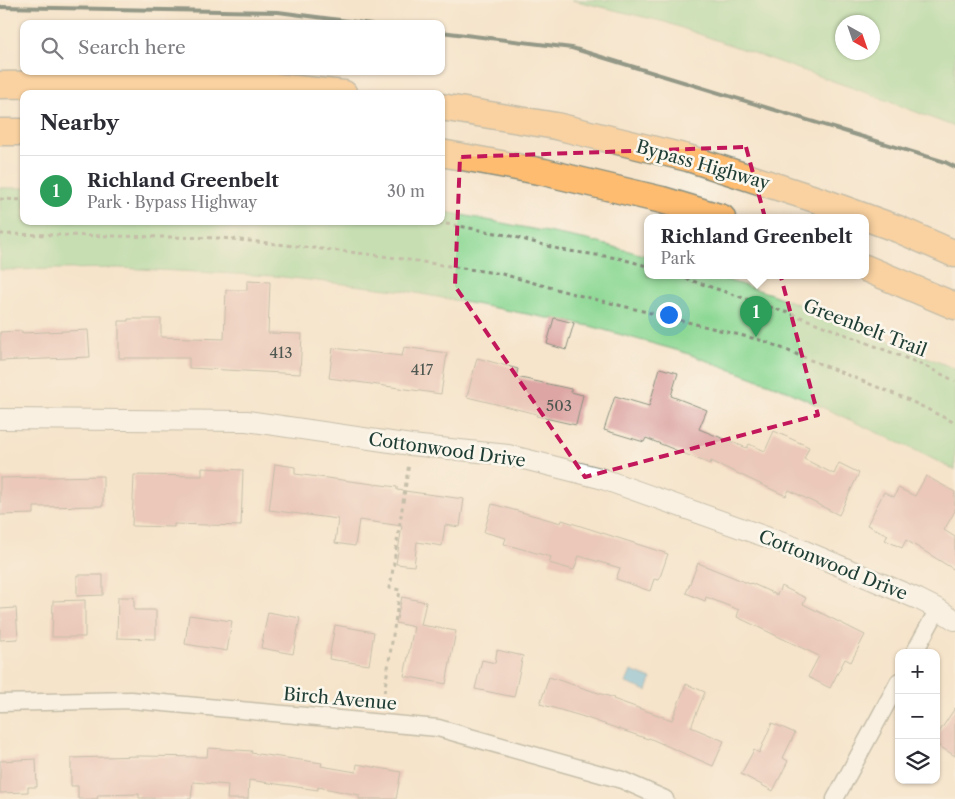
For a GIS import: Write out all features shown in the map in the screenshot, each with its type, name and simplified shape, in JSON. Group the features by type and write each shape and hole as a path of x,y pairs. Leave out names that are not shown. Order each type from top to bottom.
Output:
{"highway":[{"path":"0,85 136,83 268,86 306,90"},
{"name":"Bypass Highway","path":"445,107 556,126 688,158 857,214"},
{"path":"0,132 20,132"},
{"path":"445,154 544,172 662,200 709,214"},
{"name":"Bypass Highway","path":"869,218 955,254"},
{"path":"869,270 955,306"}],"street":[{"name":"Cottonwood Drive","path":"0,419 247,421 411,445 508,456 600,478 764,536 809,553 938,609 955,620"},
{"path":"916,649 938,609"},
{"path":"835,799 895,687"},
{"name":"Birch Avenue","path":"0,703 130,700 438,728 622,780 665,799"}],"path":[{"path":"0,198 20,200"},
{"path":"445,224 510,236 562,250 618,258 644,265"},
{"path":"0,234 222,238 376,255 502,274 574,294 764,341 909,400 955,423"},
{"name":"Greenbelt Trail","path":"687,279 803,318 921,364 955,381"},
{"path":"383,700 400,590 390,588 409,460"}],"highlighted area":[{"path":"746,147 818,415 585,477 455,286 460,157"}],"green space":[{"path":"572,0 955,0 955,127 867,93 665,22"},
{"path":"0,188 20,188 20,225 445,225 445,212 588,240 644,255 644,279 724,279 771,294 846,322 955,369 955,470 781,388 683,352 590,326 406,291 274,276 119,268 0,270"}],"water":[{"path":"631,671 651,679 647,691 626,683"}],"building":[{"path":"247,281 270,282 268,333 302,334 300,374 189,368 189,358 119,358 119,321 128,321 128,319 161,319 161,337 224,339 226,290 247,290"},
{"path":"554,318 574,323 566,350 547,344"},
{"path":"88,330 90,357 0,361 0,332"},
{"path":"404,347 447,353 441,394 329,378 333,348 402,356"},
{"path":"477,358 518,369 516,377 571,389 571,392 583,395 576,425 467,397"},
{"path":"660,368 678,373 671,396 707,410 699,429 747,448 749,444 765,451 774,431 809,447 804,459 834,474 839,463 859,473 839,515 789,490 786,496 711,461 710,464 646,438 644,442 604,430 615,396 649,406"},
{"path":"275,464 295,467 295,474 397,487 397,490 464,499 460,527 445,525 442,546 417,542 414,566 396,564 402,526 359,520 355,546 335,543 338,519 269,510"},
{"path":"202,468 243,470 241,526 174,524 174,527 132,526 134,475 202,476"},
{"path":"103,476 103,506 34,507 34,514 0,515 0,478"},
{"path":"926,476 955,492 955,511 944,530 955,537 955,570 906,540 902,548 885,540 888,535 867,525 884,492 894,497 898,488 915,496"},
{"path":"492,504 561,523 562,520 668,554 659,580 654,579 650,591 616,579 620,568 579,556 574,570 549,563 551,557 504,544 506,538 484,532"},
{"path":"698,563 777,595 781,586 806,598 803,604 865,635 851,662 845,659 830,688 808,677 819,656 737,617 739,610 706,597 705,601 686,593"},
{"path":"77,575 103,575 103,595 77,596"},
{"path":"118,597 134,597 134,610 156,610 156,639 117,638"},
{"path":"402,597 426,602 421,625 456,631 446,684 404,676 414,627 396,623"},
{"path":"85,600 85,637 52,637 53,601"},
{"path":"16,608 18,639 0,640 0,609"},
{"path":"268,612 300,618 293,654 261,648"},
{"path":"189,615 232,621 227,651 185,644"},
{"path":"335,625 374,632 369,665 329,659"},
{"path":"497,650 523,656 514,697 475,689 482,660 495,663"},
{"path":"549,677 614,698 672,720 686,684 705,692 691,727 724,741 713,766 649,738 540,704"},
{"path":"955,708 955,756 940,747 940,731"},
{"path":"772,723 795,733 783,758 788,761 773,791 741,774 754,750 759,753"},
{"path":"208,748 252,751 251,753 322,763 321,766 356,772 357,764 401,772 396,799 359,799 359,795 318,787 318,790 249,780 248,799 227,799 228,785 193,782 191,799 139,798 139,794 98,795 97,799 78,799 78,786 71,786 71,758 207,757"},
{"path":"36,759 37,787 28,787 28,792 0,793 0,761"}],"railway":[{"path":"0,7 278,12 340,20"},
{"path":"445,32 572,48 945,162 955,167"}],"place":[{"name":"Richland Greenbelt","path":"756,337"}]}
